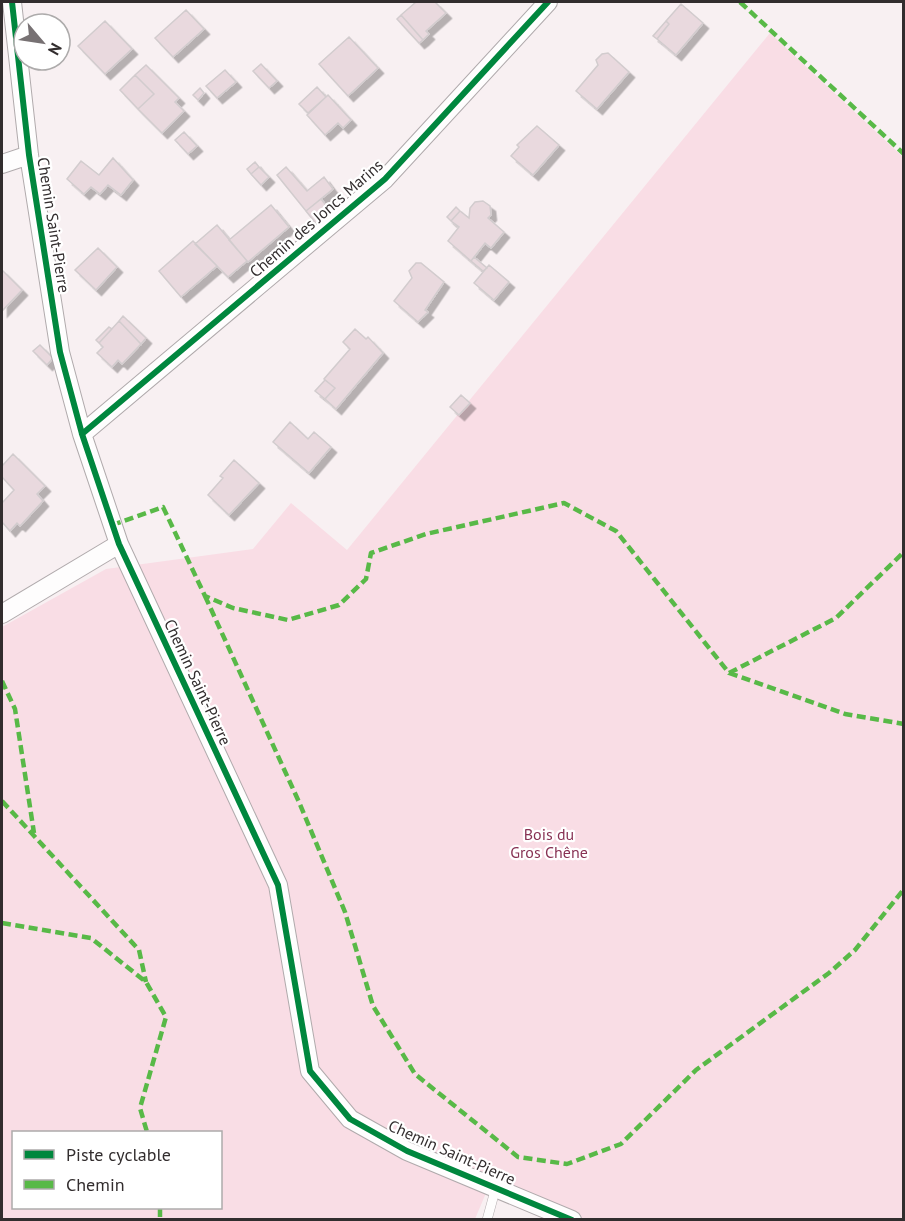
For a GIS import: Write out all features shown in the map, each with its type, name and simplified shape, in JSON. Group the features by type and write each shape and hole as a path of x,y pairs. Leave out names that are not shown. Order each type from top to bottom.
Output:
{"street":[{"name":"Chemin Saint-Pierre","path":"12,2 29,155 60,352 82,434 120,544 278,885 310,1071 350,1119 407,1151 572,1220"},
{"name":"Chemin des Joncs Marins","path":"82,434 385,179 548,2"},
{"path":"2,164 29,155"},
{"path":"2,614 120,544"}],"lane":[{"path":"487,1220 496,1187"}],"green space":[{"name":"Bois du Gros Chêne","path":"770,33 903,157 903,1219 548,1219 486,1193 475,1219 2,1219 2,627 106,569 253,549 291,503 347,550"}],"building":[{"path":"416,2 435,2 446,13 426,31 429,34 423,40 401,15"},
{"path":"681,4 703,23 676,55 657,39 669,24 666,21"},
{"path":"186,10 204,29 173,57 155,38"},
{"path":"401,15 423,40 419,43 397,19"},
{"path":"105,21 132,49 105,74 78,46"},
{"path":"666,21 669,24 657,39 653,36"},
{"path":"349,37 378,68 348,96 319,64"},
{"path":"608,53 629,72 597,109 576,91 598,65 596,60 602,54"},
{"path":"261,64 277,81 269,88 253,71"},
{"path":"146,65 179,98 175,102 184,111 162,133 138,109 154,94 135,75"},
{"path":"225,70 236,82 217,98 206,86"},
{"path":"135,75 154,94 138,109 120,90"},
{"path":"317,87 326,97 308,113 299,104"},
{"path":"200,88 204,93 198,100 193,95"},
{"path":"328,95 351,120 343,128 338,123 325,135 307,115"},
{"path":"537,126 559,145 533,175 511,156 519,147 517,145"},
{"path":"184,132 197,146 188,154 175,140"},
{"path":"113,158 133,180 121,195 108,185 100,194 91,187 84,194 67,179 81,161 99,175"},
{"path":"255,162 259,167 251,174 247,169"},
{"path":"259,167 269,177 261,185 251,174"},
{"path":"286,167 307,191 324,177 333,189 306,211 277,175"},
{"path":"321,199 333,214 318,226 306,211"},
{"path":"483,201 490,206 491,215 488,218 504,232 491,248 485,243 471,261 448,241 459,227 451,221 460,211 469,218 470,208 475,202"},
{"path":"271,205 289,227 248,262 229,240"},
{"path":"456,207 460,211 451,221 447,217"},
{"path":"217,225 247,261 228,277 195,244"},
{"path":"193,241 217,266 181,297 159,271"},
{"path":"98,248 117,267 96,290 75,270"},
{"path":"474,257 487,268 483,271 471,261"},
{"path":"416,263 421,263 444,282 425,310 428,312 418,322 394,301 412,278 409,271"},
{"path":"489,265 509,282 494,300 474,283"},
{"path":"2,270 22,290 2,311"},
{"path":"123,316 146,338 141,344 119,321"},
{"path":"119,321 141,344 122,364 118,360 112,367 97,353 103,347 99,343"},
{"path":"109,327 112,329 99,343 96,340"},
{"path":"355,329 366,339 368,337 383,353 336,409 325,399 335,388 324,379 350,349 343,342"},
{"path":"40,345 53,358 47,365 33,351"},
{"path":"325,380 335,388 325,399 315,391"},
{"path":"461,395 470,403 459,415 450,407"},
{"path":"290,422 308,439 314,432 331,447 309,473 273,442"},
{"path":"13,454 45,486 37,494 43,501 20,526 17,523 10,531 2,522 2,503 14,490 2,477 2,466"},
{"path":"234,460 259,483 229,515 208,495 223,478 220,476"}],"marked path":[{"path":"740,2 904,154"},
{"path":"112,525 163,507 205,596 233,608 288,620 339,605 366,579 371,553 426,534 564,503 616,531 729,673 845,714 904,724"},
{"path":"729,673 836,618 904,552"},
{"path":"205,596 299,802 345,912 373,1006 415,1074 518,1157 567,1164 621,1144 696,1070 829,973 855,950 904,889"},
{"path":"2,681 15,709 34,833"},
{"path":"2,801 139,950 146,982"},
{"path":"2,923 91,938 146,982 166,1017 140,1108 147,1131"},
{"path":"160,1209 160,1220"}],"cycle path":[{"path":"12,2 29,155 60,352 82,434 119,544 278,885 310,1071 350,1119 407,1151 572,1220"},
{"path":"82,434 385,179 548,2"}]}
